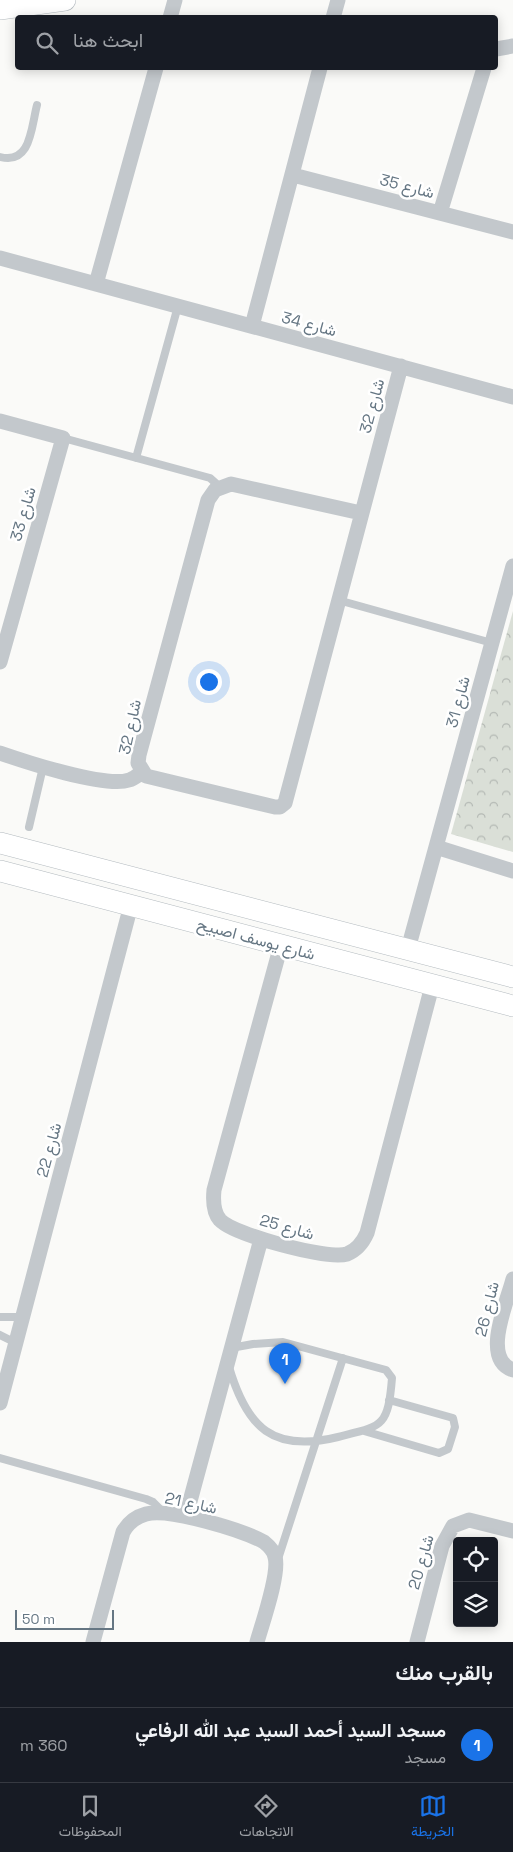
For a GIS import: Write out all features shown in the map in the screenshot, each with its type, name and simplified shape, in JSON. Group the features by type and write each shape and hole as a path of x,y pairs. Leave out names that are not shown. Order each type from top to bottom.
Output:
{"street":[{"path":"0,9 58,0"},
{"path":"171,15 175,0"},
{"path":"334,15 338,0"},
{"path":"498,48 513,46"},
{"path":"96,284 155,70"},
{"path":"252,326 319,70"},
{"path":"440,213 483,70"},
{"name":"شارع 35","path":"293,174 513,232"},
{"name":"شارع 34","path":"0,258 513,397"},
{"name":"شارع 32","path":"220,487 208,500 138,763 142,772 151,778 275,807 282,806 286,800 401,366"},
{"path":"0,421 63,438"},
{"name":"شارع 33","path":"0,662 63,438"},
{"path":"220,487 231,484 361,513"},
{"name":"شارع 31","path":"408,949 513,566"},
{"path":"0,754 82,776 123,781 130,780 142,772"},
{"name":"شارع يوسف اصبيح","path":"0,843 513,977"},
{"path":"436,847 513,871"},
{"name":"شارع يوسف اصبيح","path":"0,871 513,1006"},
{"path":"207,926 219,918 219,904 214,898"},
{"name":"شارع 22","path":"0,1403 131,906"},
{"path":"242,934 239,929 240,916 250,908"},
{"name":"شارع 25","path":"281,945 214,1190 215,1210 220,1220 232,1228 261,1239 333,1256 348,1254 362,1244 367,1233 432,986"},
{"path":"186,1516 261,1239"},
{"name":"شارع 26","path":"513,1279 496,1349 502,1364 513,1370"},
{"name":"شارع 21","path":"93,1642 123,1532 129,1523 139,1516 165,1513 186,1516 265,1543 274,1554 277,1563"},
{"name":"شارع 20","path":"417,1642 442,1546 453,1526 469,1520 513,1531"},
{"path":"257,1642 277,1563"}],"lane":[{"path":"0,157 9,159 19,157 26,148 37,105"},
{"path":"136,458 178,306"},
{"path":"63,438 210,478 220,487"},
{"path":"338,600 492,643"},
{"path":"30,827 43,767"},
{"path":"0,1317 23,1317"},
{"path":"0,1335 16,1343"},
{"path":"283,1342 390,1372 392,1378 389,1400 381,1423 364,1431 316,1442 290,1442 275,1436 260,1426 240,1398 230,1355 253,1344 283,1342"},
{"path":"277,1563 342,1358"},
{"path":"364,1431 439,1453 448,1449 455,1427 452,1418 389,1400"},
{"path":"0,1458 146,1499 153,1502 165,1513"}],"green space":[{"path":"513,611 513,852 451,834"}],"place":[{"name":"مسجد السيد أحمد السيد عبد الله الرفاعي","path":"285,1384"}]}
